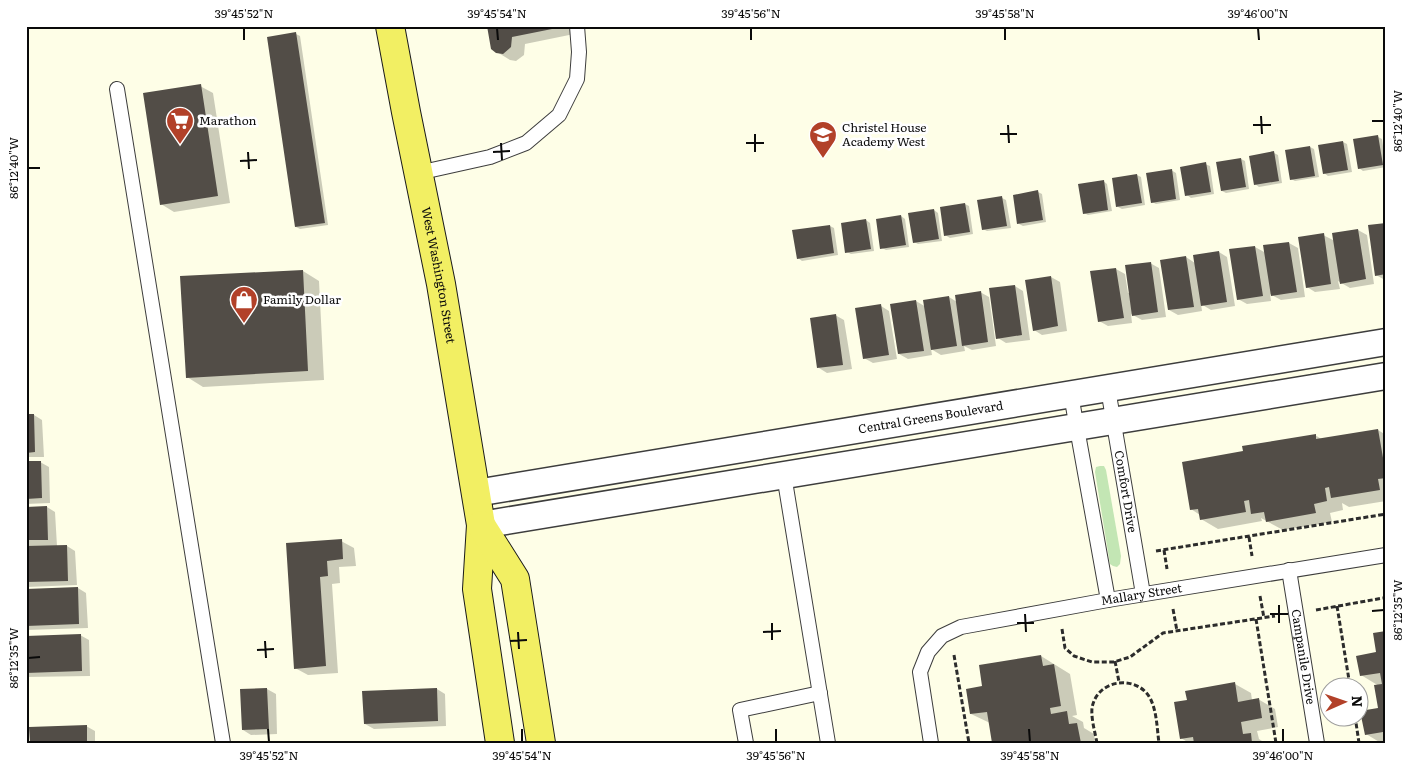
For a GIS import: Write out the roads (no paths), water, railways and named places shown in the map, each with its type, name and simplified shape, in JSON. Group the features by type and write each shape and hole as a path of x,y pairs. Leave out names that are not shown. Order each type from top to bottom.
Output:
{"main road":[{"name":"West Washington Street","path":"390,26 418,173 442,284 481,525 477,589 500,743"},
{"name":"West Washington Street","path":"481,525 515,579 541,743"}],"street":[{"name":"Central Greens Boulevard","path":"476,493 1386,342"},
{"path":"481,525 1386,376"}],"lane":[{"path":"418,173 490,158 526,143 559,114 577,79 580,52 577,26"},
{"path":"117,89 223,743"},
{"name":"Comfort Drive","path":"1108,388 1143,594"},
{"path":"1071,395 1108,600"},
{"path":"784,475 828,743"},
{"name":"Mallary Street","path":"931,743 920,672 928,652 942,636 961,627 1143,594 1386,555"},
{"name":"Campanile Drive","path":"1289,570 1317,743"},
{"path":"746,743 740,710 820,693"}],"place":[{"name":"Marathon","path":"180,145"},
{"name":"Christel House Academy West","path":"823,159"},
{"name":"Family Dollar","path":"244,324"}]}
